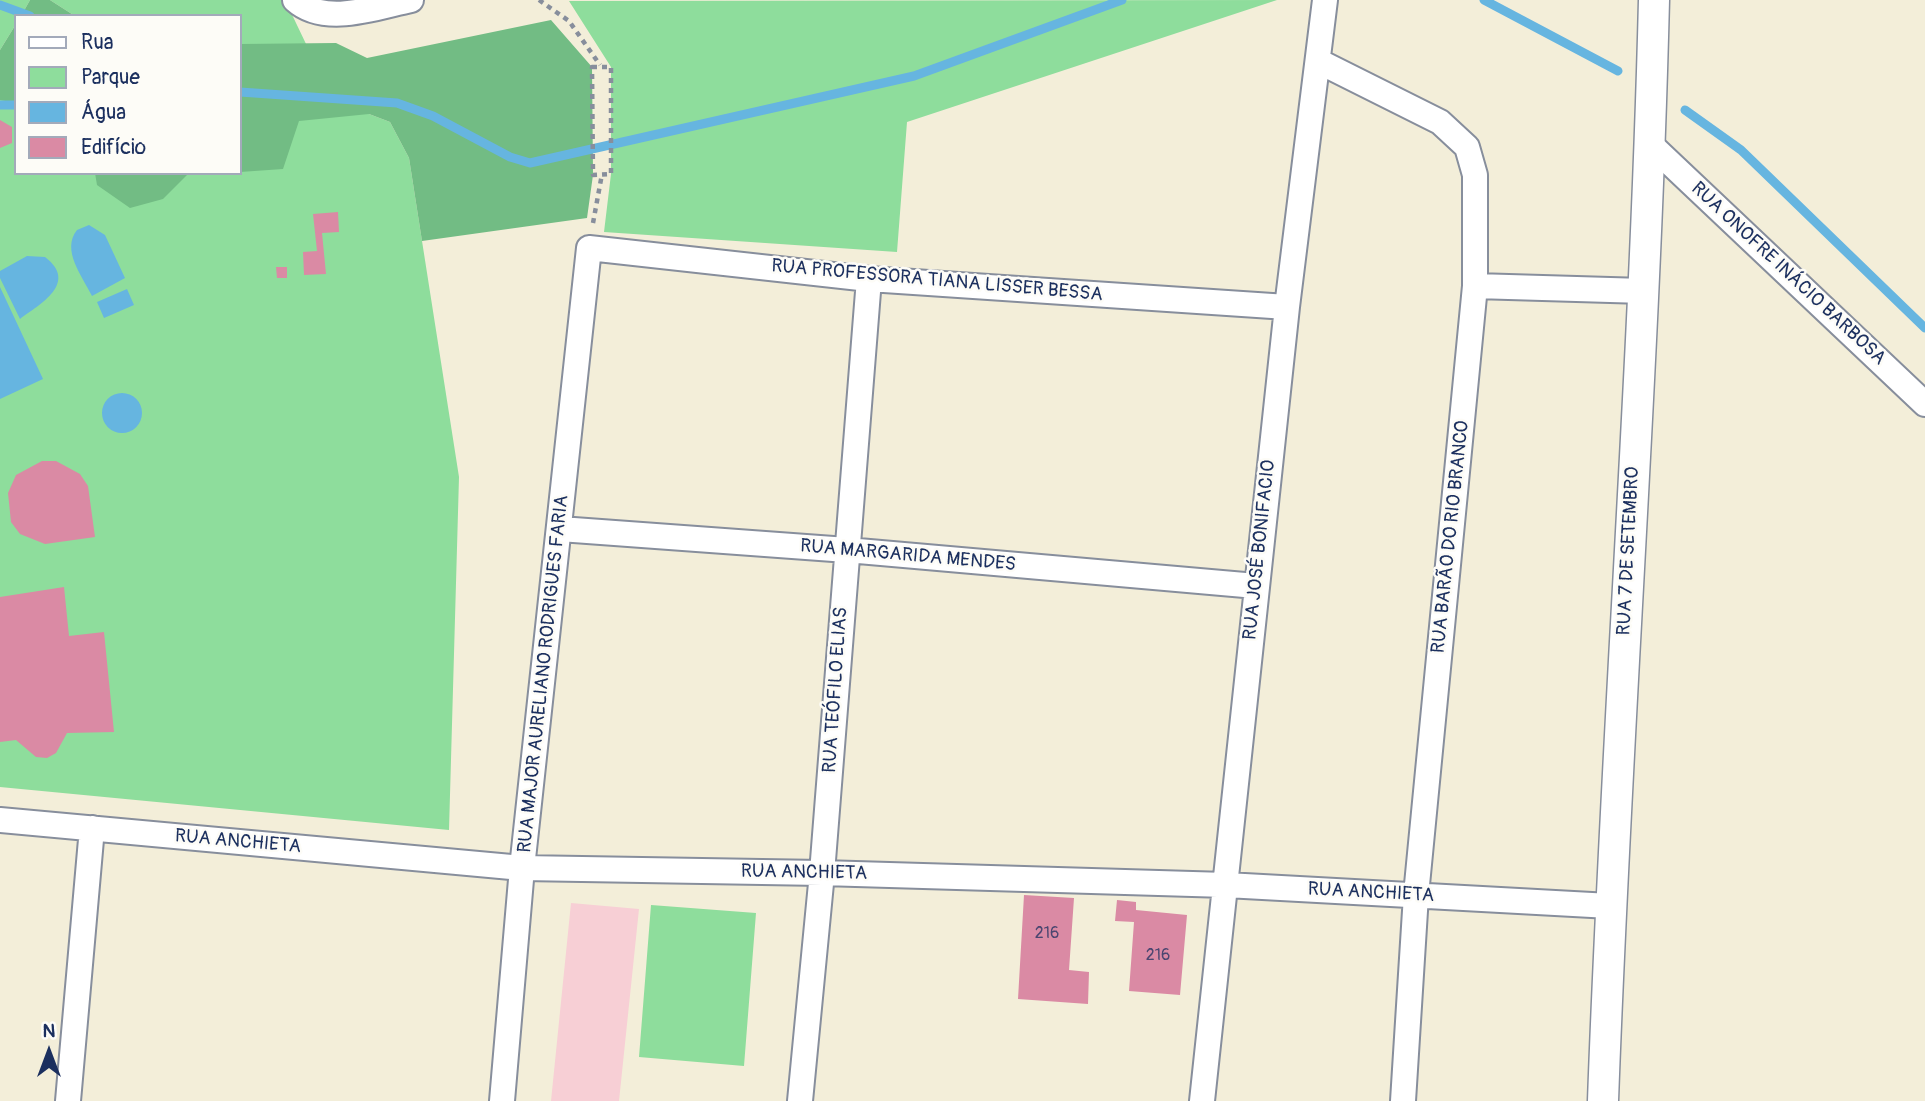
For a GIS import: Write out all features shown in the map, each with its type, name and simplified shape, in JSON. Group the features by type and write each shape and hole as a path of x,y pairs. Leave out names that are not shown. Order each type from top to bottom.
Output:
{"street":[{"path":"295,0 319,12 350,13 411,0"},
{"name":"RUA JOSÉ BONIFACIO","path":"1202,1101 1255,586 1325,0"},
{"name":"RUA 7 DE SETEMBRO","path":"1603,1101 1610,906 1650,144 1654,0"},
{"name":"RUA BARÃO DO RIO BRANCO","path":"1318,61 1440,122 1467,147 1475,175 1475,286 1416,895 1403,1101"},
{"name":"RUA ONOFRE INÁCIO BARBOSA","path":"1650,144 1925,404"},
{"name":"RUA PROFESSORA TIANA LISSER BESSA","path":"589,248 869,279 1287,307"},
{"name":"RUA MAJOR AURELIANO RODRIGUES FARIA","path":"502,1101 522,868 589,248"},
{"name":"RUA TEÓFILO ELIAS","path":"800,1101 822,873 869,279"},
{"path":"1475,286 1643,291"},
{"name":"RUA MARGARIDA MENDES","path":"560,529 847,550 1255,586"},
{"name":"RUA ANCHIETA","path":"0,820 522,868 822,873 1226,885 1610,906"},
{"path":"68,1101 92,828"}],"path":[{"path":"539,0 569,21 600,65"},
{"path":"611,66 611,174 602,174 593,175 592,67 611,66"},
{"path":"589,248 602,174"}],"shaded area":[{"path":"571,903 639,909 619,1101 551,1101"}],"green space":[{"path":"0,0 30,0 22,14 14,14 14,27 0,50"},
{"path":"30,0 50,0 72,14 22,14"},
{"path":"50,0 285,0 307,46 242,46 242,14 72,14"},
{"path":"1277,0 907,122 897,252 604,232 611,174 611,67 569,1"},
{"path":"551,20 592,67 593,175 587,218 422,241 409,158 390,122 369,114 299,121 283,169 242,172 242,44 336,43 367,58"},
{"path":"14,27 14,103 0,100 0,50"},
{"path":"0,69 14,70 14,175 242,175 242,101 369,114 390,122 409,158 459,477 449,830 0,787"},
{"path":"95,175 187,175 163,199 130,208 97,185"},
{"path":"651,905 756,913 744,1066 639,1057"}],"water":[{"path":"89,225 105,235 125,278 92,296 75,263 71,246 77,230"},
{"path":"27,256 45,257 55,267 58,276 53,292 46,300 20,319 0,278 0,271"},
{"path":"0,287 43,379 0,399"},
{"path":"127,289 134,305 104,318 97,302"},
{"path":"122,393 136,399 142,413 136,427 122,433 108,427 102,413 108,399"}],"building":[{"path":"0,120 12,127 12,143 0,148"},
{"path":"338,212 339,232 322,233 326,274 304,275 303,252 317,251 313,214"},
{"path":"276,267 287,267 287,278 277,278"},
{"path":"42,461 56,461 80,474 88,486 95,537 45,544 20,534 11,522 8,493 16,475"},
{"path":"64,587 69,636 104,632 114,732 67,733 56,753 47,758 36,757 16,740 0,742 0,597"},
{"path":"1024,895 1074,898 1069,970 1089,972 1088,1004 1018,999"},
{"path":"1117,900 1136,902 1136,910 1187,915 1180,995 1129,991 1134,922 1115,921"}],"waterway":[{"path":"242,92 397,103 433,116 510,157 530,163 914,76 1122,0"},
{"path":"1484,0 1618,71"},
{"path":"0,5 25,14"},
{"path":"0,105 14,105"},
{"path":"1685,110 1741,150 1925,328"}]}
